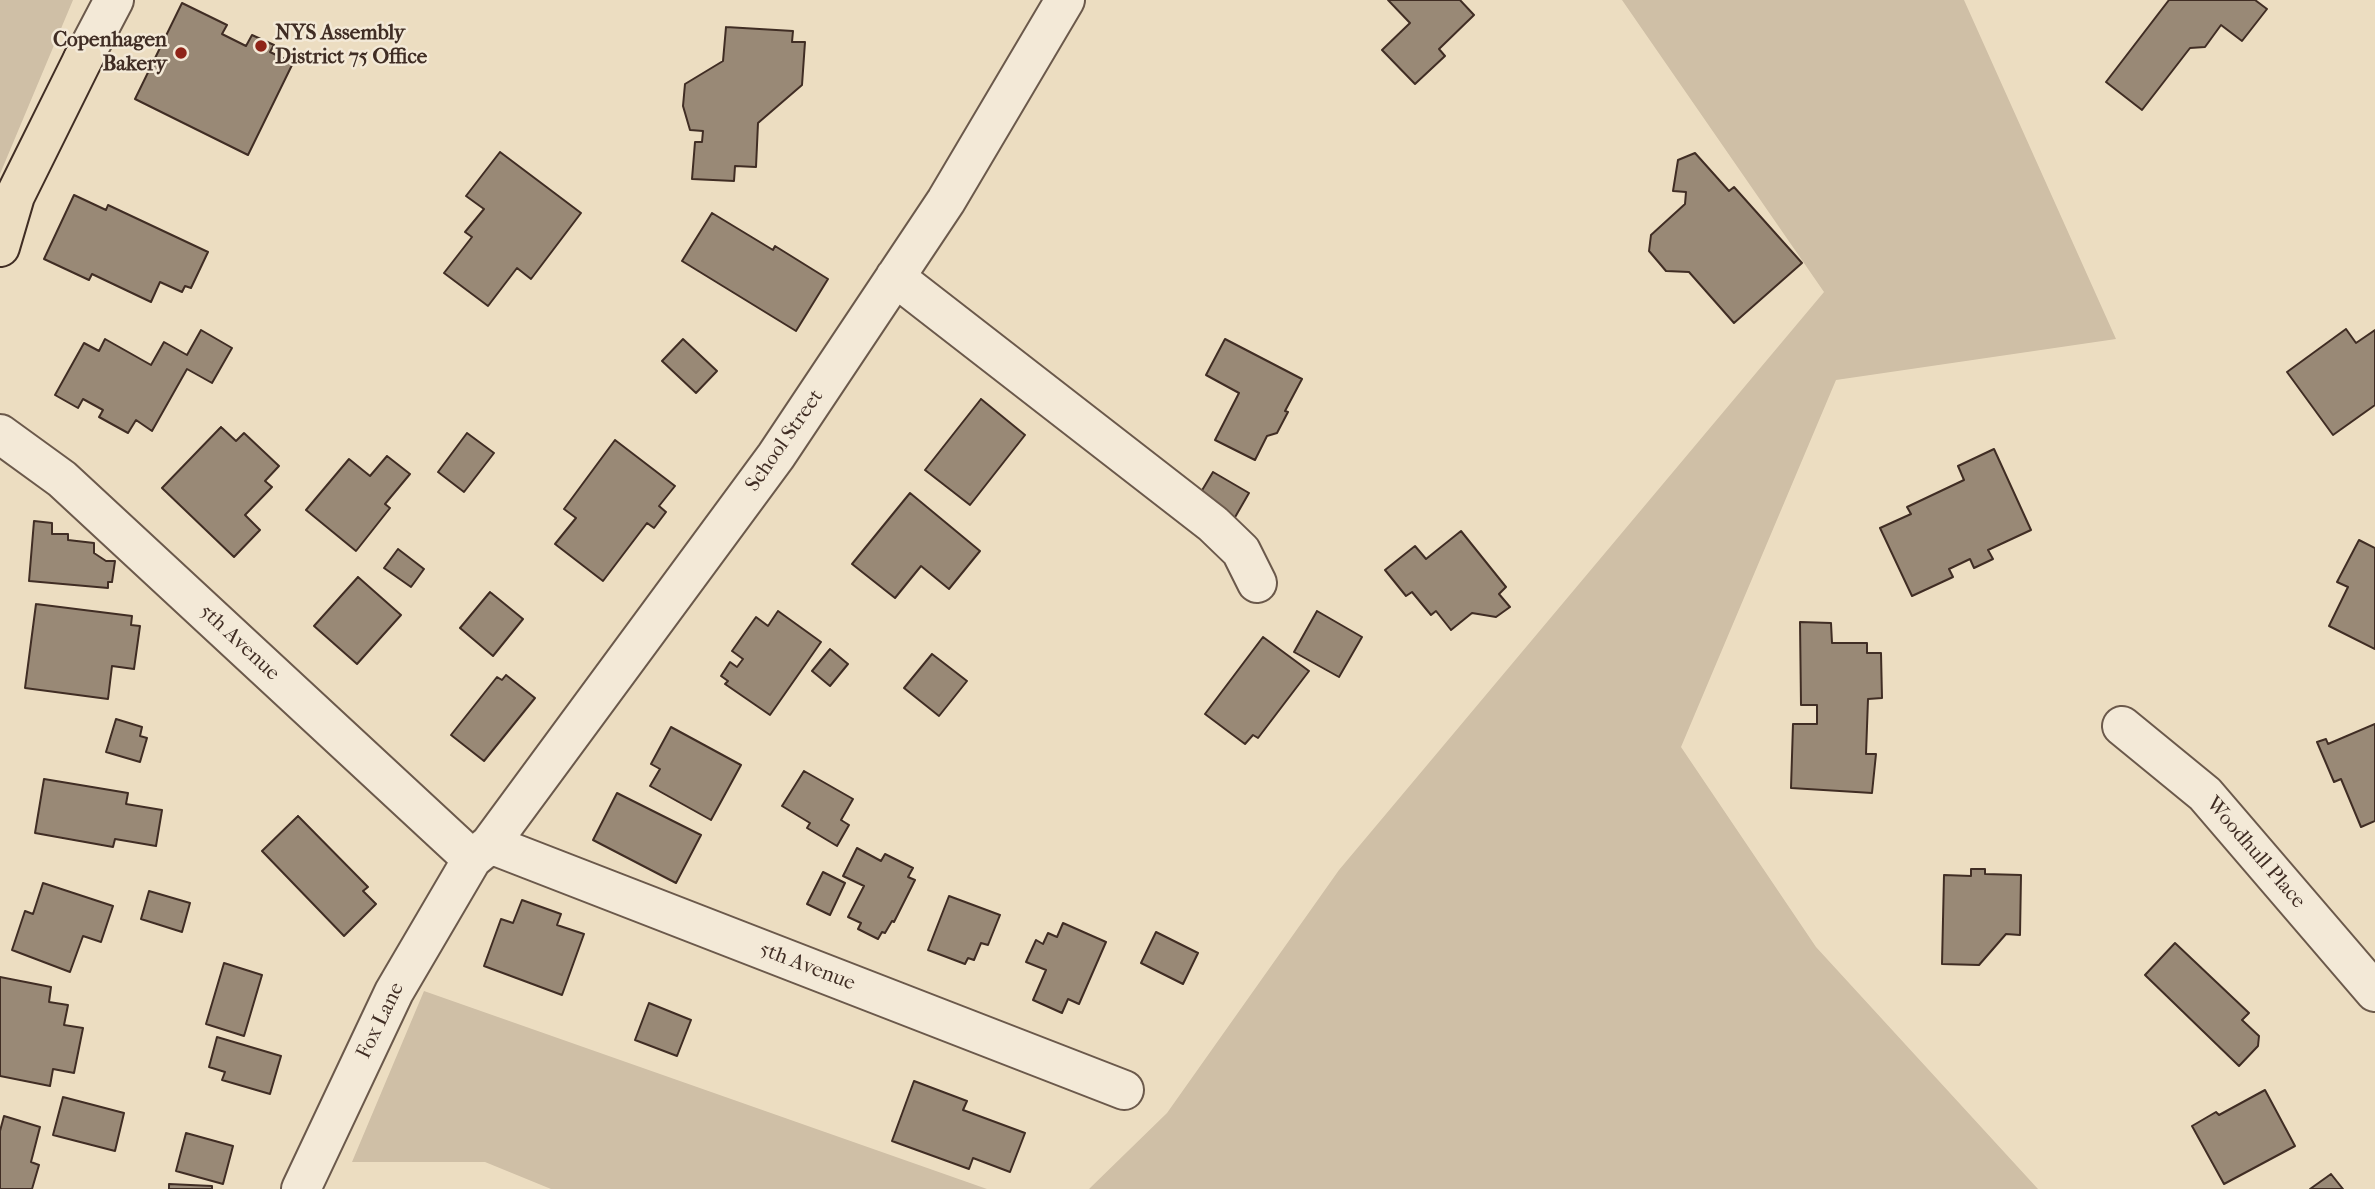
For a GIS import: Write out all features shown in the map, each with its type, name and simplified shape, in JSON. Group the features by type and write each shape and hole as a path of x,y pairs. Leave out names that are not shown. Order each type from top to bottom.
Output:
{"main road":[{"path":"0,247 15,196 83,59"}],"street":[{"path":"83,59 114,0"},
{"name":"School Street","path":"481,852 762,476 946,201 1065,0"},
{"path":"895,277 1213,524 1241,551 1257,583"},
{"name":"5th Avenue","path":"0,434 62,479 481,852 1124,1090"},
{"name":"Woodhull Place","path":"2122,726 2204,794 2375,992"},
{"name":"Fox Lane","path":"300,1189 394,992 481,852"}],"shaded area":[{"path":"0,0 73,0 0,174"},
{"path":"1622,0 1964,0 2116,339 1836,380 1681,747 1816,947 2038,1189 1089,1189 1167,1113 1339,870 1824,292"},
{"path":"424,991 987,1189 551,1189 485,1162 352,1162"}],"building":[{"path":"1388,0 1460,0 1474,15 1439,49 1445,56 1415,84 1382,50 1410,23"},
{"path":"2169,0 2255,0 2267,9 2242,41 2221,25 2205,47 2190,48 2142,110 2106,82"},
{"path":"182,3 227,25 222,34 246,46 252,35 274,45 270,52 293,63 248,155 135,99"},
{"path":"726,27 793,31 792,42 805,42 802,85 758,123 756,167 735,166 734,181 692,179 695,142 702,142 703,131 690,130 683,106 685,84 723,61"},
{"path":"500,152 581,213 531,279 517,268 488,306 444,273 472,237 465,232 484,209 466,196"},
{"path":"1695,153 1729,191 1734,187 1802,263 1734,323 1689,272 1666,271 1649,251 1651,235 1685,204 1686,192 1673,191 1678,160"},
{"path":"74,195 106,210 108,205 208,252 191,288 185,286 182,292 160,282 151,302 92,274 89,280 44,259"},
{"path":"712,213 773,250 775,246 828,279 796,331 682,261"},
{"path":"2346,329 2356,343 2375,330 2375,405 2333,435 2287,372"},
{"path":"201,330 232,348 212,383 187,369 152,431 136,420 128,433 99,417 103,410 83,399 78,408 55,395 84,343 99,351 105,339 151,365 164,342 187,355"},
{"path":"683,339 717,371 696,393 662,361"},
{"path":"1225,339 1302,379 1277,433 1267,436 1255,460 1215,440 1239,393 1206,375"},
{"path":"981,399 1025,435 970,505 925,470"},
{"path":"221,427 236,441 244,433 279,466 265,481 272,487 245,515 260,530 234,557 162,488"},
{"path":"467,433 494,453 464,492 438,472"},
{"path":"615,440 675,486 659,506 666,512 654,528 647,523 603,581 555,544 576,518 564,509"},
{"path":"1994,449 2031,530 1988,550 1993,559 1974,568 1970,559 1949,569 1953,577 1912,596 1880,528 1911,514 1907,507 1964,480 1958,466"},
{"path":"387,456 410,474 385,504 390,508 356,551 306,510 349,459 370,476"},
{"path":"1213,472 1249,493 1234,519 1198,497"},
{"path":"910,493 980,551 949,589 921,566 895,598 852,564"},
{"path":"34,521 52,523 52,534 68,534 68,540 94,543 94,553 106,561 115,561 112,582 108,582 108,588 29,581"},
{"path":"1461,531 1506,587 1499,594 1510,607 1496,617 1472,613 1451,630 1436,611 1431,615 1412,592 1406,596 1385,570 1415,546 1426,559"},
{"path":"2359,540 2375,548 2375,649 2329,626 2348,587 2337,582"},
{"path":"398,549 424,569 411,587 384,568"},
{"path":"358,577 401,615 357,664 314,626"},
{"path":"490,592 523,619 493,656 460,628"},
{"path":"36,604 132,616 131,625 140,626 134,669 112,666 108,699 25,688"},
{"path":"778,611 821,642 770,715 725,684 728,681 721,676 730,662 737,667 743,659 732,651 756,617 768,626"},
{"path":"1317,611 1362,637 1339,677 1294,652"},
{"path":"1800,622 1831,623 1832,643 1867,643 1867,653 1881,653 1882,698 1868,699 1866,754 1876,754 1872,793 1791,788 1793,724 1817,724 1817,705 1801,705"},
{"path":"1263,637 1309,671 1258,738 1253,735 1245,744 1205,714"},
{"path":"830,649 848,664 830,686 812,671"},
{"path":"932,654 967,681 939,716 904,688"},
{"path":"506,675 535,698 484,761 451,735 497,677 502,680"},
{"path":"116,719 142,727 140,736 147,738 140,762 106,752"},
{"path":"2375,724 2375,821 2361,827 2341,779 2334,782 2317,742 2326,739 2328,744"},
{"path":"671,727 741,765 711,820 650,786 660,769 651,764"},
{"path":"804,771 853,799 841,820 849,825 837,846 807,828 810,823 782,806"},
{"path":"44,779 128,793 126,804 162,810 156,846 115,839 113,847 35,833"},
{"path":"617,793 701,835 676,883 593,840"},
{"path":"298,816 368,887 363,891 376,904 344,936 262,851"},
{"path":"857,848 881,861 885,854 913,868 908,877 915,880 894,922 892,921 878,939 858,929 861,923 848,917 864,886 843,876"},
{"path":"1971,869 1985,869 1985,874 2021,875 2020,935 2006,934 1979,965 1942,964 1944,875 1971,876"},
{"path":"823,872 845,883 830,915 807,904"},
{"path":"43,883 113,906 101,942 83,936 70,972 12,950 25,911 33,914"},
{"path":"149,891 190,903 182,932 141,919"},
{"path":"949,896 1000,915 988,945 981,943 974,960 968,958 965,964 928,950"},
{"path":"522,900 561,914 557,925 584,934 562,995 484,966 501,919 513,923"},
{"path":"1063,923 1106,942 1079,1004 1068,999 1062,1013 1033,1000 1046,970 1026,962 1036,940 1043,944 1048,933 1057,937"},
{"path":"1156,932 1198,953 1183,984 1141,963"},
{"path":"2175,943 2249,1013 2242,1020 2259,1036 2258,1046 2239,1066 2145,975"},
{"path":"224,963 262,975 244,1036 206,1024"},
{"path":"0,977 51,987 49,1002 68,1005 64,1025 83,1028 74,1073 53,1069 50,1086 0,1076"},
{"path":"649,1003 691,1020 677,1056 635,1040"},
{"path":"217,1037 281,1056 270,1094 222,1080 225,1072 209,1067"},
{"path":"914,1081 967,1101 963,1110 1025,1133 1010,1172 973,1158 969,1169 892,1141"},
{"path":"2265,1090 2295,1146 2224,1184 2192,1126"},
{"path":"63,1097 124,1113 115,1151 53,1135"},
{"path":"4,1116 40,1127 31,1162 39,1165 32,1189 0,1189 0,1131"},
{"path":"186,1133 233,1146 223,1184 176,1171"},
{"path":"2331,1174 2343,1189 2310,1189"},
{"path":"169,1184 212,1186 212,1189 169,1189"}],"place":[{"name":"NYS Assembly District 75 Office","path":"261,46"},
{"name":"Copenhagen Bakery","path":"181,53"}]}
